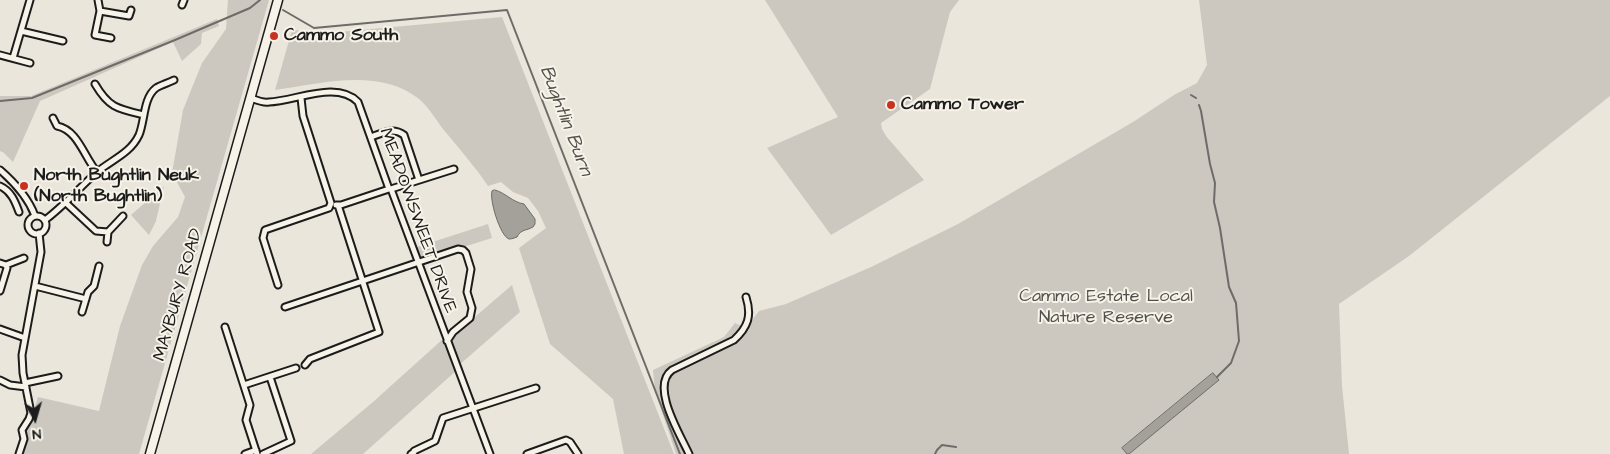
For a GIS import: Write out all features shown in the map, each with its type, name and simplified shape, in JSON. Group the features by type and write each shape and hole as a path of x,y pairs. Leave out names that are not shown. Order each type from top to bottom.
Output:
{"main road":[{"name":"MAYBURY ROAD","path":"150,454 278,0"}],"street":[{"path":"12,58 30,0"},
{"path":"98,0 100,11 94,37 112,38"},
{"path":"100,11 129,16 131,10"},
{"path":"21,30 62,41"},
{"path":"0,55 30,63"},
{"path":"45,220 98,172 118,159 131,147 139,134 150,95 156,89 174,80"},
{"path":"95,84 110,104 144,116"},
{"name":"MEADOWSWEET DRIVE","path":"251,98 267,103 301,98 311,94 336,92 349,94 358,102 490,454"},
{"path":"278,285 264,238 265,230 329,208 331,203 303,116 301,98"},
{"path":"53,118 57,126 62,126 73,134 98,172"},
{"path":"370,137 390,131 400,132 404,135 419,180"},
{"path":"331,203 338,205 454,169"},
{"path":"0,170 17,186 28,200 35,216"},
{"path":"0,186 10,193 16,202 19,212"},
{"path":"10,193 17,186"},
{"path":"66,203 96,231 108,232"},
{"path":"305,364 310,359 379,332 338,205"},
{"path":"39,233 35,233 29,228 30,220 35,216 40,216 45,220"},
{"path":"107,242 108,232 124,216"},
{"path":"39,233 45,228 45,220"},
{"path":"19,454 24,440 22,430 30,419 31,413 22,355 41,252 39,233"},
{"path":"286,307 458,249 463,250 466,253 471,269 467,288 472,308 470,318 453,332 447,341"},
{"path":"0,263 6,265 24,258"},
{"path":"0,292 7,268 6,265"},
{"path":"82,312 88,292 94,286 99,266"},
{"path":"35,286 86,299"},
{"path":"689,454 665,397 666,375 672,370 734,340 745,327 749,313 746,297"},
{"path":"225,327 250,405 246,420 256,452 245,454"},
{"path":"0,329 25,338"},
{"path":"244,385 296,368"},
{"path":"0,380 10,386 26,385 58,376"},
{"path":"263,454 291,441 270,377"},
{"path":"413,454 414,451 435,441 443,418 536,388"},
{"path":"527,454 566,440 570,442 578,454"}],"green space":[{"path":"228,0 269,0 139,454 21,454 26,438 26,427 31,420 38,397 99,411 120,326 142,265 153,246 178,217 185,197 172,173 183,110 202,63 226,29"},
{"path":"765,0 959,0 950,12 930,89 881,123 886,136 924,180 831,235 767,148 838,117"},
{"name":"Cammo Estate Local Nature Reserve","path":"1199,0 1610,0 1610,96 1409,256 1339,304 1342,386 1349,454 676,454 655,391 653,370 724,337 735,323 746,328 759,311 786,304 871,267 958,224 1197,83 1207,65"},
{"path":"502,17 674,454 624,454 613,399 550,344 519,248 546,228 538,211 528,198 513,192 501,182 488,186 427,107 419,99 403,89 386,83 349,80 275,90 292,30 328,33"},
{"path":"217,19 219,26 202,33 201,44 182,61 173,42 40,101 13,162 0,151 0,96 31,96"},
{"path":"164,186 156,221 149,235 131,215"},
{"path":"488,224 492,238 422,260 417,247"},
{"path":"512,285 520,312 458,366 447,341"},
{"path":"444,338 457,370 363,454 311,454 373,402"}],"shaded area":[{"path":"495,190 524,204 535,219 533,227 522,231 517,237 509,239 499,225 494,209 492,191"},
{"path":"1213,373 1219,380 1127,454 1122,448"}],"waterway":[{"path":"0,101 32,98 250,8 260,0"},
{"name":"Bughtlin Burn","path":"283,10 314,28 507,10 680,454"},
{"path":"1191,95 1196,98"},
{"path":"1199,105 1215,183 1214,202 1229,287 1236,303 1239,341 1231,363 1217,377"},
{"path":"935,454 942,445 956,447"}],"place":[{"name":"Cammo South","path":"274,36"},
{"name":"Cammo Tower","path":"891,105"},
{"name":"North Bughtlin Neuk (North Bughtlin)","path":"24,186"}]}
